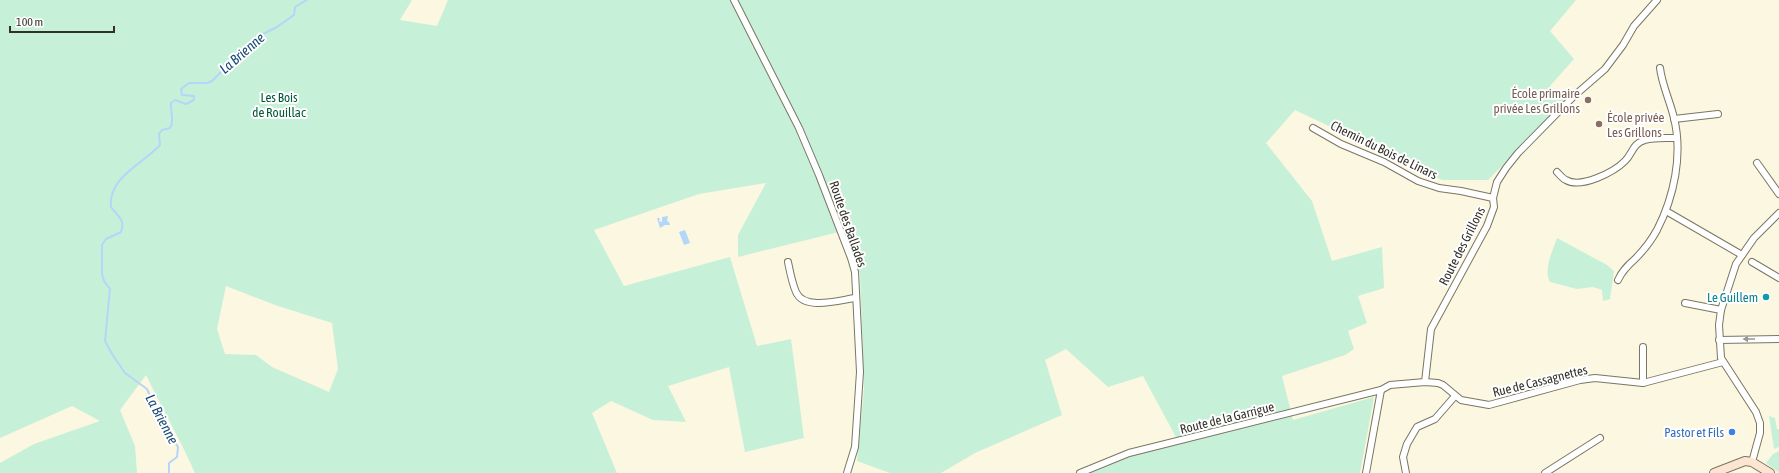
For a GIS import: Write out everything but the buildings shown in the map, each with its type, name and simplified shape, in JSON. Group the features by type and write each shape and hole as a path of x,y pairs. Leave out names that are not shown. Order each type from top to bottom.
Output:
{"street":[{"name":"Route des Ballades","path":"734,0 799,128 820,175 855,272 855,298 860,372 855,447 847,473"},
{"name":"Route des Grillons","path":"1425,382 1431,329 1487,226 1494,207 1493,198 1497,182 1518,153 1574,96 1605,69 1623,45 1634,26 1658,0"},
{"path":"1618,280 1622,271 1647,245 1666,211 1674,183 1677,157 1674,119 1661,81 1660,68"},
{"path":"1674,119 1718,114"},
{"name":"Chemin du Bois de Linars","path":"1313,128 1341,144 1384,162 1418,181 1439,188 1460,190 1493,198"},
{"path":"1557,172 1567,181 1581,182 1596,179 1610,173 1626,161 1635,146 1646,139 1676,138"},
{"path":"1757,163 1779,194"},
{"path":"1666,211 1742,255"},
{"path":"1752,462 1760,433 1760,423 1756,412 1728,366 1723,362 1719,340 1721,310 1736,264 1754,238 1779,213"},
{"path":"788,262 797,294 804,301 815,304 855,298"},
{"path":"1752,262 1779,278"},
{"path":"1685,303 1721,310"},
{"path":"1719,340 1779,339"},
{"path":"1643,347 1643,383"},
{"name":"Rue de Cassagnettes","path":"1425,382 1443,385 1455,396 1467,402 1489,405 1580,380 1595,378 1643,383 1723,362"},
{"path":"1366,473 1381,390 1390,385 1425,382"},
{"name":"Route de la Garrigue","path":"1080,473 1130,454 1381,390"},
{"path":"1406,473 1403,457 1407,444 1417,427 1436,419 1455,396"},
{"path":"1545,473 1600,438"},
{"path":"1714,473 1731,469 1745,461 1752,462 1763,471"}],"green space":[{"name":"Les Bois de Rouillac","path":"0,0 412,0 400,20 437,26 448,0 1576,0 1550,31 1574,59 1550,86 1566,102 1488,180 1442,180 1295,110 1266,143 1312,201 1332,261 1382,247 1384,288 1358,296 1367,323 1348,331 1354,349 1345,355 1282,376 1293,420 1374,397 1360,473 1087,473 1127,453 1177,439 1143,376 1108,387 1066,349 1045,360 1062,415 975,453 941,473 890,473 857,461 864,389 860,274 843,231 738,257 738,235 766,183 699,194 594,230 624,286 730,257 757,346 791,339 804,438 745,452 729,367 668,386 686,422 653,420 611,401 592,413 617,473 195,473 146,375 120,410 135,446 137,473 0,473 0,463 34,444 100,421 72,406 0,438","holes":["226,286 275,305 332,323 338,369 329,392 272,367 256,355 225,354 217,329"]},
{"path":"1557,238 1607,265 1614,271 1610,299 1603,301 1602,290 1593,287 1577,289 1550,282 1548,277 1548,266"},
{"path":"1769,416 1775,418 1777,429 1779,429 1779,447 1774,449"},
{"path":"1779,451 1779,473 1766,463 1773,454"}],"water":[{"path":"668,216 667,221 670,225 665,225 660,228 657,218 660,218 659,221 662,222 662,217"},
{"path":"685,230 690,243 684,245 679,232"}],"waterway":[{"name":"La Brienne","path":"169,473 169,463 177,457 178,447 161,420 147,389 125,373 105,341 110,289 104,281 102,274 102,245 106,239 121,232 122,228 122,221 111,207 112,197 115,187 121,179 160,145 159,134 162,130 170,128 171,125 171,103 175,100 186,104 194,100 194,96 182,95 181,89 189,83 207,83 212,81 233,60 245,54 250,44 294,15 295,7 307,0"}],"place":[{"name":"École primaire privée Les Grillons","path":"1588,100"},
{"name":"École privée Les Grillons","path":"1599,124"},
{"name":"Le Guillem","path":"1766,297"},
{"name":"Pastor et Fils","path":"1732,432"}]}
